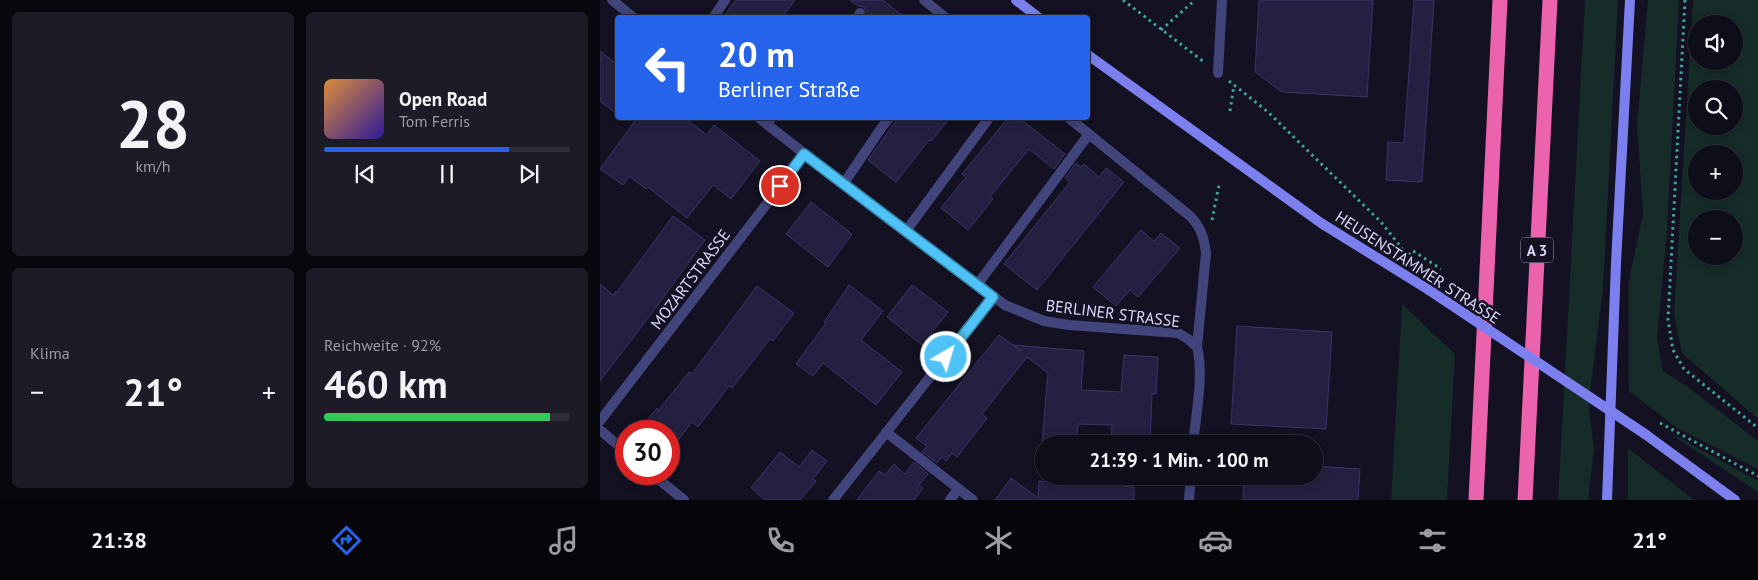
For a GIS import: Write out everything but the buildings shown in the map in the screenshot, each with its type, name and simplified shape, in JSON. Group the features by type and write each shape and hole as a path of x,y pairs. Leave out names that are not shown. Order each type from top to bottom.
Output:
{"highway":[{"path":"1476,500 1500,0"},
{"name":"A 3","path":"1525,500 1550,0"}],"street":[{"path":"612,0 630,15"},
{"path":"715,15 725,0"},
{"path":"924,0 942,15"},
{"path":"1016,0 1035,15"},
{"path":"1218,73 1222,0"},
{"path":"1607,500 1616,263 1630,0"},
{"name":"HEUSENSTAMMER STRASSE","path":"1090,56 1321,223 1429,290 1645,434 1735,500"},
{"name":"BERLINER STRASSE","path":"766,120 804,154 1005,305 1044,321 1069,325 1178,333 1196,347"},
{"path":"844,184 888,120"},
{"path":"906,231 988,120"},
{"path":"1072,120 1198,224 1204,238 1206,253 1196,347 1199,355 1199,369 1194,435"},
{"path":"977,285 1089,134"},
{"name":"MOZARTSTRASSE","path":"600,421 804,154"},
{"path":"833,500 993,297"},
{"path":"600,430 615,443"},
{"path":"886,432 973,500"},
{"path":"666,485 684,500"},
{"path":"1189,500 1190,485"},
{"path":"950,500 958,488"}],"path":[{"path":"1123,0 1268,112 1380,222 1404,251 1430,270"},
{"path":"1161,30 1195,0"},
{"path":"1685,0 1668,320 1673,350 1684,369 1758,428"},
{"path":"1230,111 1234,85"},
{"path":"1409,255 1411,250 1442,269"},
{"path":"1654,420 1758,476"}],"green space":[{"path":"1585,0 1618,0 1603,288 1590,393 1589,409 1594,449 1588,500 1558,500"},
{"path":"1648,0 1679,0 1667,231 1657,338 1663,371 1688,387 1758,441 1758,469 1677,428 1629,391 1629,280 1643,214 1637,125"},
{"path":"1693,0 1758,0 1758,419 1682,353 1674,314 1688,83 1688,135 1743,135 1743,80 1688,80 1689,70 1743,70 1743,15 1692,15"},
{"path":"1402,304 1455,354 1447,500 1391,500"},
{"path":"1672,435 1758,481 1758,492"},
{"path":"1628,448 1694,500 1628,500"}],"route":[{"path":"780,186 804,154 993,297 946,357"}]}
